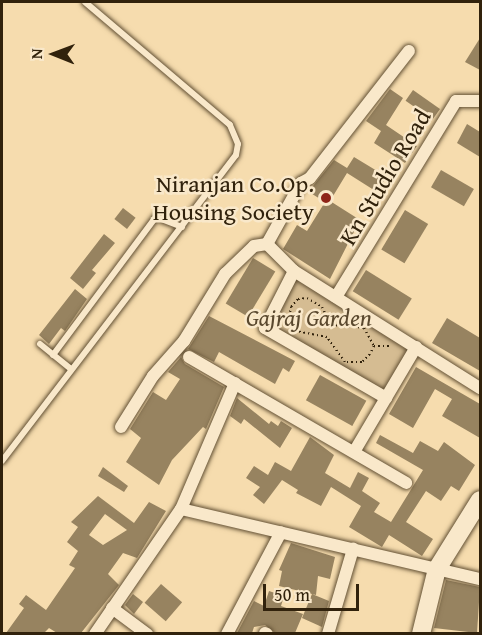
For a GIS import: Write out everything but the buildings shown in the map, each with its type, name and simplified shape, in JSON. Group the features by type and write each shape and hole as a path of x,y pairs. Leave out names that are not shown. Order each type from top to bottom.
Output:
{"street":[{"path":"267,244 301,183 310,178 409,51"},
{"name":"Kn Studio Road","path":"336,297 456,100 480,101"},
{"path":"267,244 294,271 480,388"},
{"path":"121,428 153,376 184,341 225,274 254,246 267,244"},
{"path":"294,271 265,328 386,398"},
{"path":"354,452 416,347"},
{"path":"189,357 406,483"},
{"path":"95,633 180,509 235,383"},
{"path":"421,633 437,569 480,500"},
{"path":"180,509 480,579"},
{"path":"227,633 280,532"},
{"path":"328,633 353,549"},
{"path":"112,608 147,633"}],"lane":[{"path":"2,461 70,368 231,166 236,155 235,134 230,125 85,2"},
{"path":"53,355 156,217 182,227"},
{"path":"40,344 70,368"}],"path":[{"path":"298,299 314,300 322,307 331,325 339,328 359,326 368,333 374,346 362,362 345,363 327,337 295,331 289,321 291,307 298,299"}],"green space":[{"name":"Gajraj Garden","path":"294,271 416,347 382,402 260,325"}],"place":[{"name":"Niranjan Co.Op. Housing Society","path":"326,198"}]}
